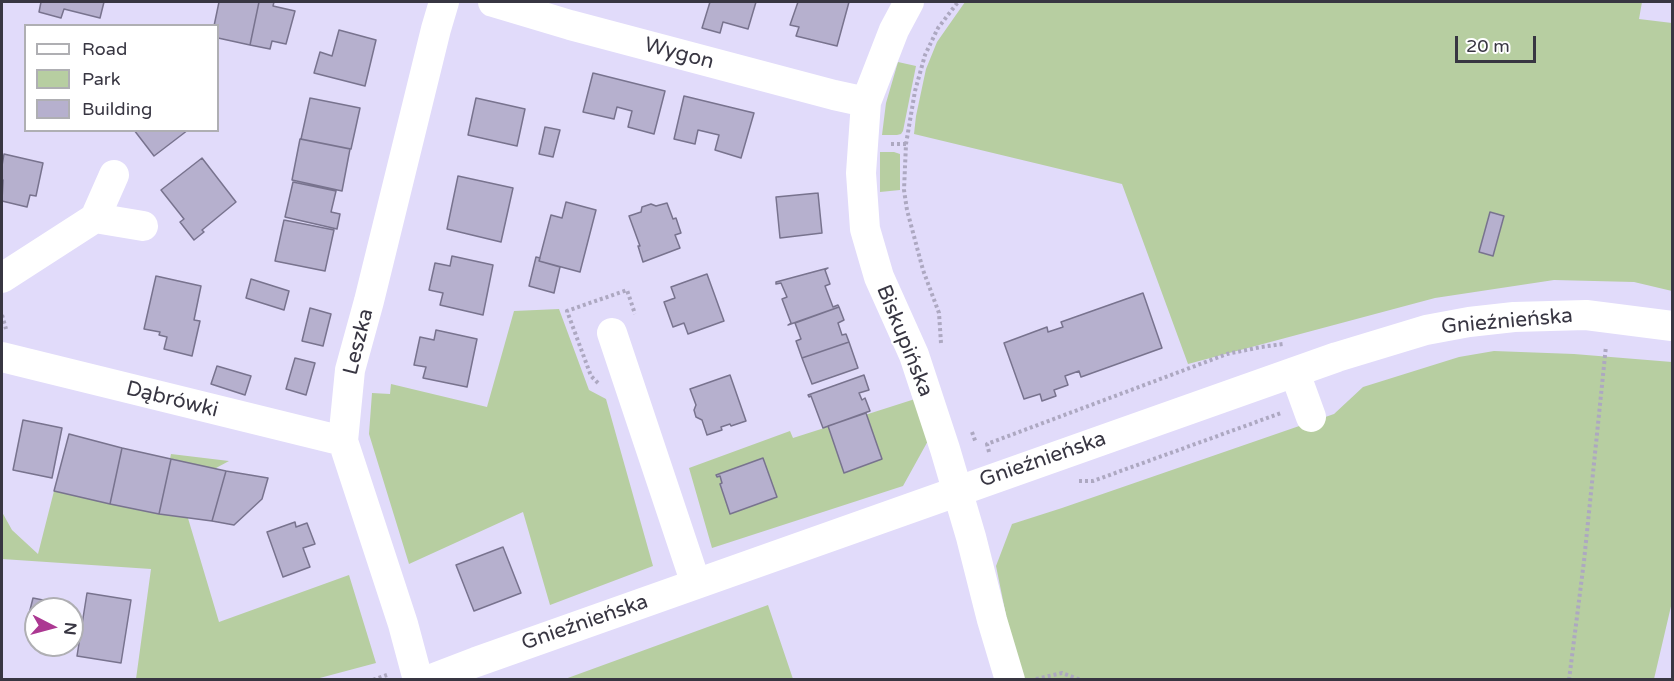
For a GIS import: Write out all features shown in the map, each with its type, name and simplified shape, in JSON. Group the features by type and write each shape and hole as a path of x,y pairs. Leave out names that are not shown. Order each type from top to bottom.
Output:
{"street":[{"name":"Leszka","path":"418,680 403,624 343,441 350,370 444,2"},
{"name":"Wygon","path":"493,2 570,26 834,96 866,102"},
{"name":"Biskupińska","path":"909,2 894,30 866,102 861,173 865,229 879,277 914,355 945,449 1010,680"},
{"path":"2,278 95,218 114,175"},
{"path":"95,218 143,226"},
{"name":"Gnieźnieńska","path":"429,680 1337,357 1426,330 1514,317 1586,315 1672,326"},
{"path":"612,333 696,584"},
{"name":"Dąbrówki","path":"2,357 343,441"},
{"path":"1295,373 1309,410"}],"path":[{"path":"941,345 939,313 923,270 907,210 904,190 906,144 915,91 925,55 938,28 958,2"},
{"path":"1569,680 1607,338"},
{"path":"992,458 987,444 1227,354 1284,344"},
{"path":"1075,480 1093,481 1309,410"},
{"path":"972,432 976,443"},
{"path":"1031,680 1062,673 1081,680"}],"green space":[{"path":"965,2 1642,2 1639,19 1672,23 1672,291 1634,282 1554,280 1435,298 1188,364 1122,184 914,134 926,69 937,42"},
{"path":"898,62 916,66 903,131 897,135 882,135 886,103"},
{"path":"880,152 900,154 900,190 880,192"},
{"path":"559,309 589,390 606,399 653,566 550,605 523,512 409,564 369,434 372,393 390,394 391,384 487,407 514,311"},
{"path":"1494,351 1574,354 1672,362 1672,602 1654,679 1019,679 996,566 1012,524 1334,414 1363,387 1459,357"},
{"path":"915,399 929,439 903,486 712,548 689,468 790,431 793,438"},
{"path":"171,454 229,461 179,488 219,622 349,575 376,663 316,679 136,679 151,569 2,559 2,512 12,530 38,554 54,491 159,514"},
{"path":"768,605 793,679 565,679"}],"building":[{"path":"41,2 104,2 100,18 64,9 61,18 39,12"},
{"path":"219,2 259,2 250,45 219,38 219,24 214,24"},
{"path":"259,2 274,2 273,6 295,11 286,44 272,41 270,49 250,45"},
{"path":"710,2 756,2 748,29 723,22 720,33 702,28"},
{"path":"798,2 849,2 837,46 796,36 799,27 790,25"},
{"path":"339,30 376,40 365,86 314,73 320,52 332,56"},
{"path":"593,73 665,91 654,134 628,127 632,111 617,107 614,119 583,112"},
{"path":"684,96 754,113 741,158 715,150 719,135 698,130 695,144 674,139"},
{"path":"310,98 360,108 351,149 301,139"},
{"path":"476,98 525,109 517,146 468,135"},
{"path":"545,127 560,130 553,157 539,154"},
{"path":"136,132 185,132 154,156"},
{"path":"300,139 350,149 342,191 292,180"},
{"path":"4,154 43,163 36,196 30,195 27,207 2,201"},
{"path":"202,158 236,202 202,230 204,232 194,240 180,222 184,219 161,190"},
{"path":"458,176 513,188 501,242 447,229"},
{"path":"293,182 336,191 331,212 340,214 337,229 285,217"},
{"path":"818,193 822,233 780,238 776,197"},
{"path":"566,202 596,210 580,272 539,261 551,215 562,218"},
{"path":"667,203 673,219 676,218 681,233 675,235 680,248 643,262 629,216 641,212 642,207"},
{"path":"1490,212 1504,216 1493,256 1479,252"},
{"path":"284,220 334,230 325,271 275,261"},
{"path":"452,256 493,265 483,315 440,305 443,293 429,290 435,263 450,266"},
{"path":"536,257 540,258 539,261 560,267 554,293 529,286"},
{"path":"828,268 825,270 830,284 825,286 833,307 838,305 839,307 788,325 791,323 782,299 787,297 781,283 776,284 776,282"},
{"path":"707,274 724,321 688,334 684,323 673,327 664,302 675,298 671,287"},
{"path":"156,276 201,286 194,320 200,321 192,356 164,349 167,337 159,335 160,332 144,329"},
{"path":"251,279 289,291 284,310 246,298"},
{"path":"1143,293 1162,348 1081,377 1079,371 1065,376 1068,385 1054,390 1056,396 1042,401 1040,394 1024,399 1004,343 1047,327 1048,332 1063,327 1061,322"},
{"path":"839,307 844,320 838,323 842,335 846,334 849,342 802,358 796,341 801,339 795,323"},
{"path":"310,308 331,314 323,346 302,341"},
{"path":"436,330 477,339 467,387 423,378 426,367 414,365 420,337 434,340"},
{"path":"849,342 858,368 812,384 802,358"},
{"path":"295,358 315,363 306,395 286,389"},
{"path":"217,366 251,376 245,395 211,384"},
{"path":"730,375 746,421 721,427 722,430 707,435 702,420 696,417 694,410 696,405 690,389"},
{"path":"864,375 869,390 859,393 862,400 865,398 870,411 823,428 811,396 808,395"},
{"path":"866,413 882,459 844,473 828,426"},
{"path":"23,420 62,428 52,478 13,470"},
{"path":"69,434 122,448 110,504 54,491"},
{"path":"122,448 171,459 159,514 110,504"},
{"path":"763,458 777,497 730,514 720,484 722,483 720,476 716,475"},
{"path":"171,459 226,471 212,521 159,514"},
{"path":"226,471 268,478 262,499 234,525 212,521"},
{"path":"295,522 296,527 307,523 315,544 303,548 310,567 283,577 267,532"},
{"path":"503,547 521,593 474,611 456,565"},
{"path":"87,593 131,600 121,663 83,657 84,612"}]}
